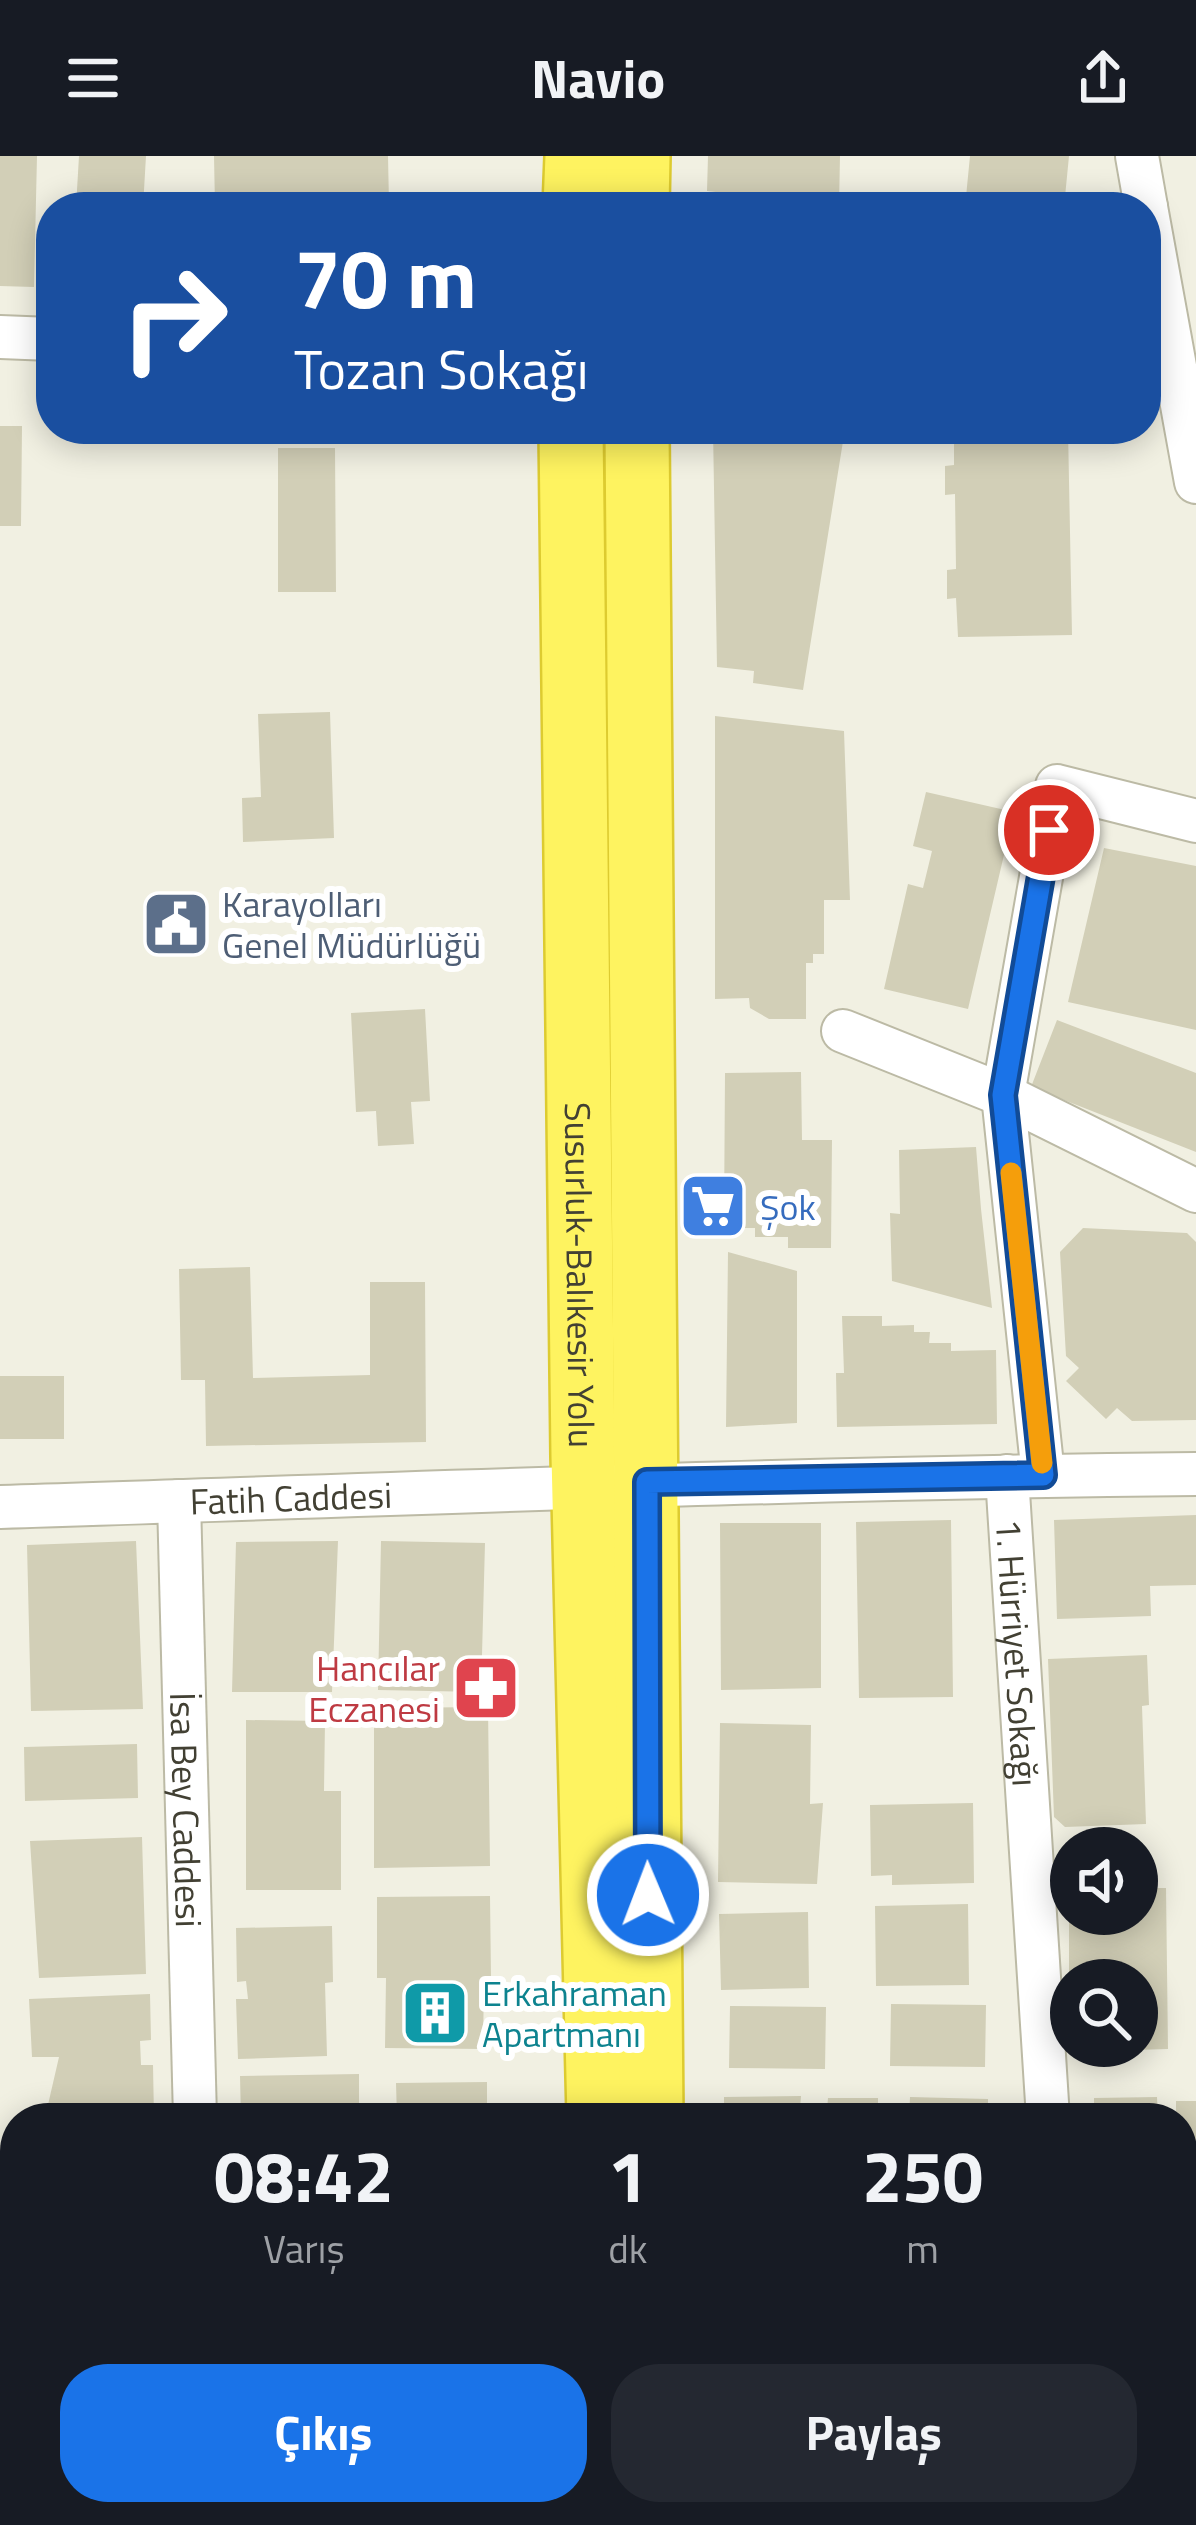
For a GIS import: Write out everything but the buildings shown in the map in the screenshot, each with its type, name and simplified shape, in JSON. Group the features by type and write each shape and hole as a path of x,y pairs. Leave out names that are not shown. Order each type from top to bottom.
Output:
{"highway":[{"path":"576,192 577,156"},
{"path":"638,156 638,192"},
{"name":"Susurluk-Balıkesir Yolu","path":"571,444 584,1488 599,2103"},
{"name":"Susurluk-Balıkesir Yolu","path":"637,444 651,2103"}],"street":[{"path":"1137,156 1143,192"},
{"path":"0,337 36,338"},
{"path":"1161,364 1196,482"},
{"name":"1. Hürriyet Sokağı","path":"1047,2103 1025,1476 1003,1095 1057,786 1196,821"},
{"path":"843,1031 1003,1095 1196,1191"},
{"name":"Fatih Caddesi","path":"0,1507 647,1482 1196,1474"},
{"name":"İsa Bey Caddesi","path":"179,1501 196,2103"}],"slow traffic":[{"path":"1011,1173 1042,1463"}],"place":[{"name":"Karayolları Genel Müdürlüğü","path":"176,924"},
{"name":"Şok","path":"713,1206"},
{"name":"Hancılar Eczanesi","path":"486,1688"},
{"name":"Erkahraman Apartmanı","path":"435,2013"}],"route":[{"path":"648,1895 647,1482 1043,1475 1003,1095 1049,830"}]}
